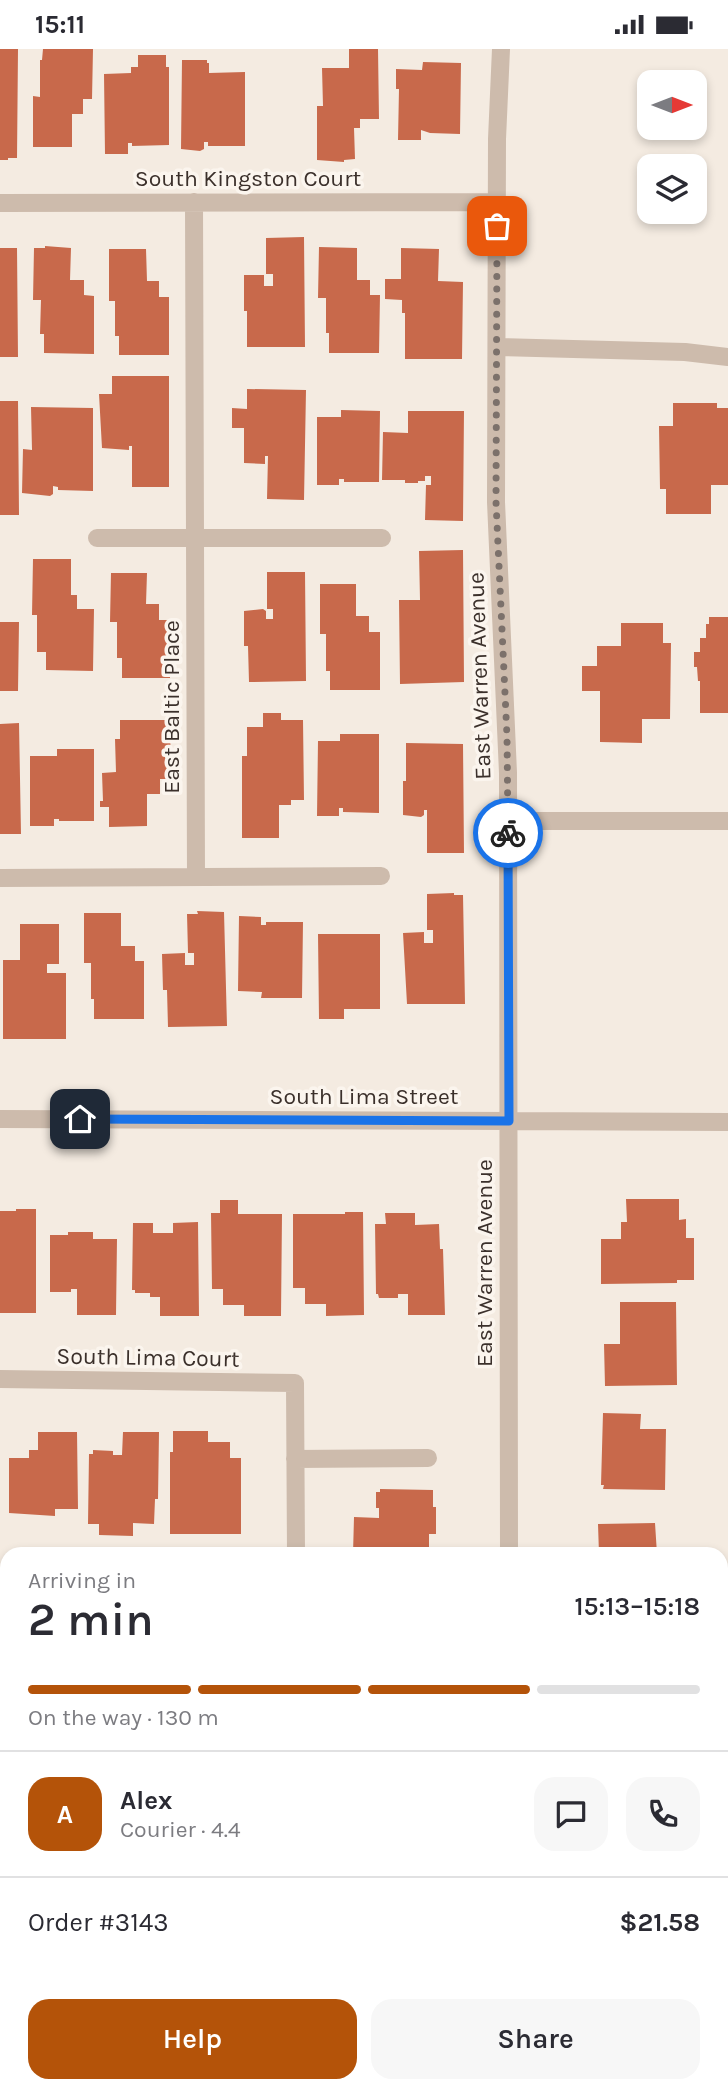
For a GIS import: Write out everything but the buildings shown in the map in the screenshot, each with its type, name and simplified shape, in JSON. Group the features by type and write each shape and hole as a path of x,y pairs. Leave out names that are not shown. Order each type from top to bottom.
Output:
{"street":[{"name":"East Warren Avenue","path":"501,49 497,202 496,502 507,736 509,1547"},
{"name":"East Baltic Place","path":"194,202 196,876"},
{"name":"South Kingston Court","path":"0,203 497,202"},
{"path":"497,347 685,352 728,357"},
{"path":"97,538 382,538"},
{"path":"508,821 728,821"},
{"path":"0,878 381,876"},
{"name":"South Lima Street","path":"0,1119 728,1122"},
{"name":"South Lima Court","path":"0,1379 295,1383 295,1459"},
{"path":"296,1547 295,1459 428,1458"}],"way so far":[{"path":"497,226 496,502 507,736 508,833"}],"route":[{"path":"80,1119 509,1121 508,833"}]}
